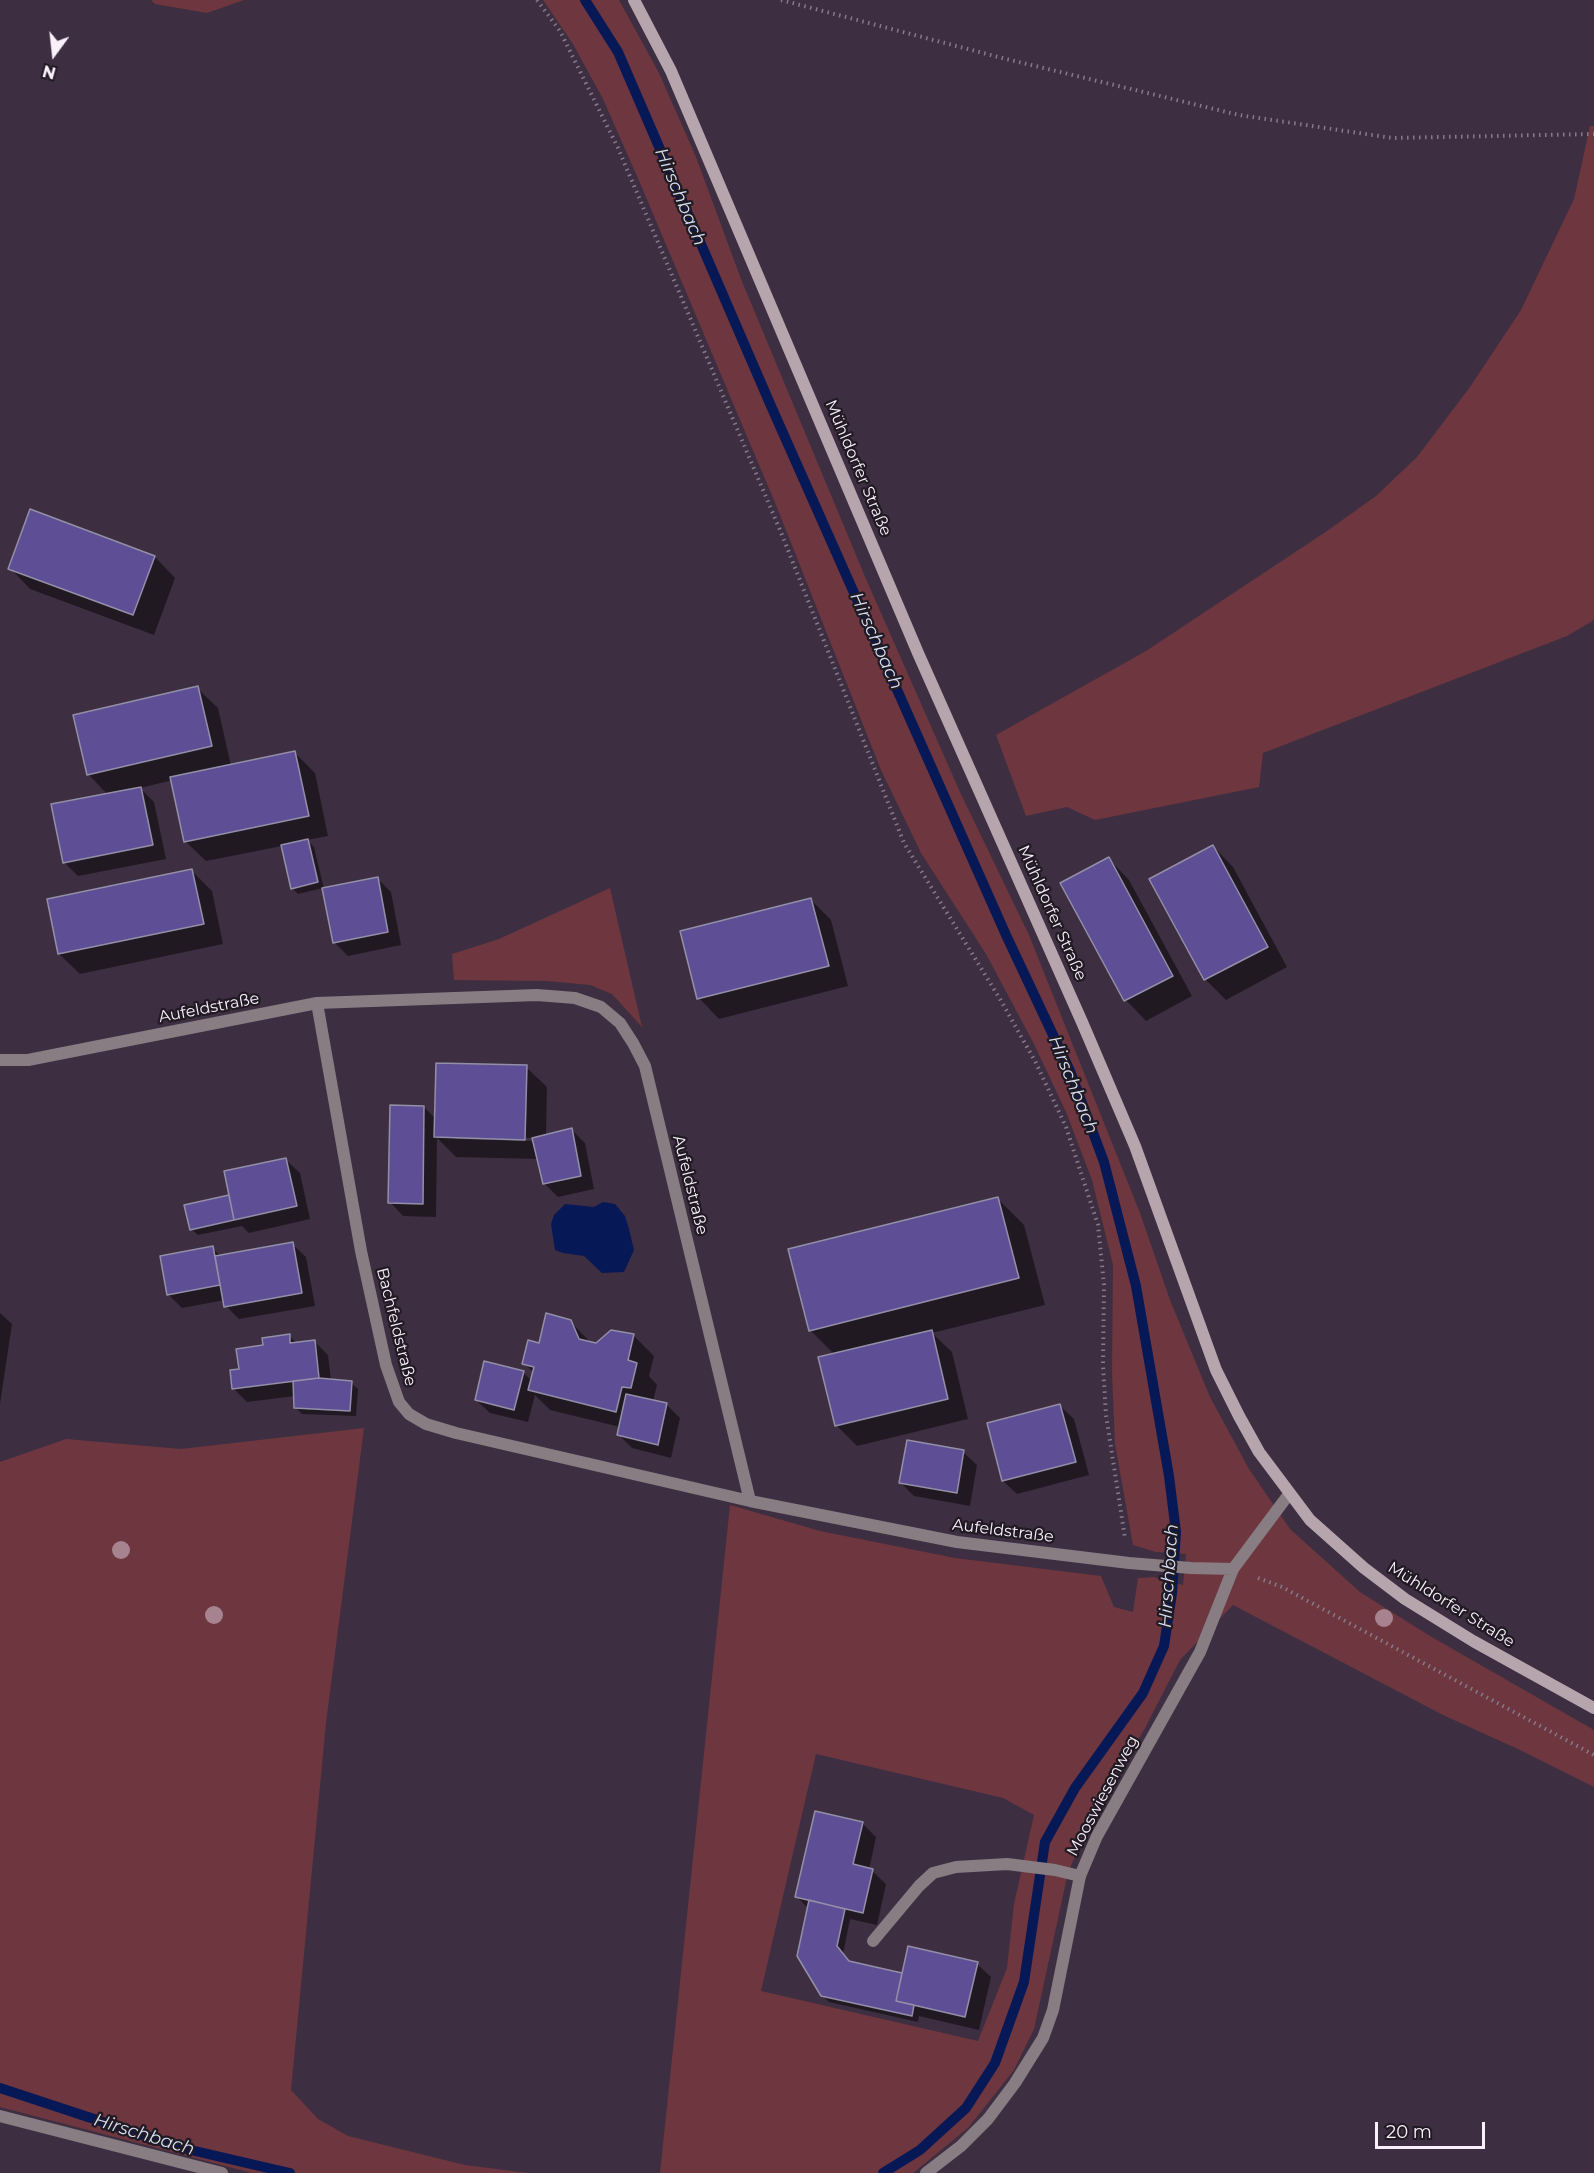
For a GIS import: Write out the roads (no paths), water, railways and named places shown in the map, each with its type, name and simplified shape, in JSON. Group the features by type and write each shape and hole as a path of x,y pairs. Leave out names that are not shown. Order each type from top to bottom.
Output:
{"street":[{"name":"Mühldorfer Straße","path":"634,0 671,71 918,653 1082,1022 1134,1146 1216,1370 1259,1452 1310,1520 1337,1546 1405,1599 1473,1641 1594,1708"},
{"name":"Aufeldstraße","path":"0,1060 28,1060 316,1003 537,995 575,998 601,1007 620,1023 645,1066 750,1501 957,1542 1129,1563 1233,1569"},
{"name":"Bachfeldstraße","path":"316,1003 361,1251 386,1365 399,1402 409,1414 426,1424 456,1433 750,1501"},
{"name":"Mooswiesenweg","path":"926,2173 961,2146 988,2119 1015,2083 1043,2038 1053,2010 1080,1876 1097,1836 1200,1652 1233,1569 1289,1494"},
{"path":"873,1941 919,1886 933,1873 982,1864 1054,1870 1080,1876"},
{"path":"0,2116 222,2173"}],"waterway":[{"name":"Hirschbach","path":"585,0 618,52 771,406 1006,935 1070,1071 1104,1162 1136,1286 1169,1476 1176,1532 1172,1593 1164,1646 1143,1693 1075,1788 1045,1842 1024,1982 995,2063 966,2108 920,2150 883,2173"},
{"name":"Hirschbach","path":"0,2088 182,2148 290,2173"}]}
